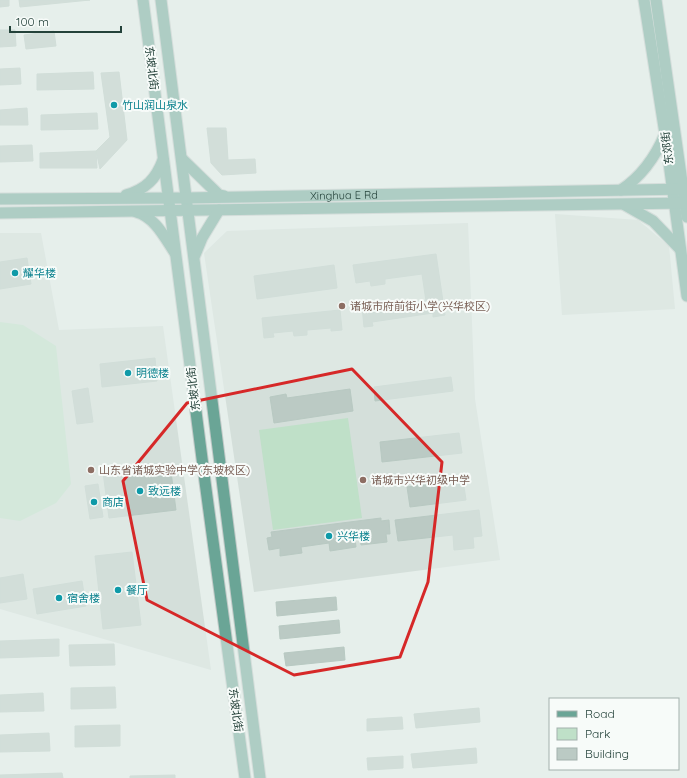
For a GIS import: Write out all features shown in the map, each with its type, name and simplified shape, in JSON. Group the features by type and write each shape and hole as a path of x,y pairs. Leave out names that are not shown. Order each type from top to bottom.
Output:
{"main road":[{"name":"东坡北街","path":"143,0 177,257 204,482 245,778"},
{"name":"东坡北街","path":"161,0 260,778"},
{"name":"东郊街","path":"644,0 670,132 685,188 687,217"},
{"name":"东郊街","path":"656,0 670,132 672,189 687,296"},
{"path":"621,190 635,181 658,151 670,132 687,148"},
{"path":"116,198 139,192 152,182 164,159"},
{"path":"182,159 219,195 231,196"},
{"name":"Xinghua E Rd","path":"0,199 185,198 685,188"},
{"path":"0,213 686,203"},
{"path":"624,204 653,221 680,249"},
{"path":"194,257 202,238 219,210"},
{"path":"129,211 145,215 164,236 177,257"}],"highlighted area":[{"path":"352,369 442,462 428,582 400,657 294,675 147,600 123,481 187,403"}],"shaded area":[{"path":"555,214 638,220 669,246 675,309 562,315"},
{"path":"468,223 475,399 500,560 254,592 204,253 227,231"},
{"name":"山东省诸城实验中学(东坡校区)","path":"0,233 41,233 59,330 163,326 211,670 0,609"}],"green space":[{"path":"0,322 23,325 56,346 71,484 56,503 20,521 0,518"},
{"path":"348,418 362,518 273,530 259,430"}],"building":[{"path":"0,0 9,0 9,6 0,7"},
{"path":"19,0 90,0 20,7"},
{"path":"0,30 15,30 16,46 0,47"},
{"path":"54,31 56,46 26,49 24,35"},
{"path":"20,68 21,84 0,85 0,69"},
{"path":"93,72 94,89 37,90 37,74"},
{"name":"竹山润山泉水","path":"119,72 127,140 100,169 96,151 110,137 101,73"},
{"path":"27,108 28,125 0,125 0,110"},
{"path":"97,113 98,129 41,130 41,115"},
{"path":"207,128 226,128 228,160 255,159 256,173 222,175 211,163"},
{"path":"32,145 33,161 0,162 0,146"},
{"path":"96,151 97,168 40,168 40,153"},
{"path":"436,254 445,315 433,317 433,313 372,322 373,326 364,327 362,306 371,304 372,308 426,301 422,274 385,279 385,284 371,286 370,281 356,283 353,265"},
{"name":"耀华楼","path":"27,258 31,284 0,289 0,262"},
{"path":"334,265 337,288 257,299 254,276"},
{"path":"340,310 342,330 331,331 331,328 307,330 307,335 294,336 293,331 273,333 274,337 264,338 262,318"},
{"name":"明德楼","path":"155,358 157,381 102,387 100,364"},
{"path":"451,377 453,391 375,401 374,387"},
{"path":"88,388 93,422 77,424 72,391"},
{"path":"350,389 353,411 274,423 270,397 286,394 287,398"},
{"path":"459,433 462,453 382,462 380,442"},
{"name":"致远楼","path":"170,464 176,510 109,518 103,472"},
{"path":"463,480 466,500 410,507 407,487"},
{"name":"商店","path":"98,484 103,517 90,519 85,486"},
{"path":"479,510 482,536 473,537 474,548 454,550 453,535 398,541 395,520"},
{"name":"兴华楼","path":"381,518 381,521 389,520 390,534 386,534 387,542 361,545 360,537 355,538 356,547 330,551 329,543 301,547 302,553 280,556 280,548 269,550 267,538 272,537 271,532"},
{"name":"餐厅","path":"132,552 141,625 103,629 95,556"},
{"path":"23,574 27,599 0,603 0,578"},
{"name":"宿舍楼","path":"82,581 86,606 37,614 33,589"},
{"path":"336,597 337,610 277,616 276,602"},
{"path":"339,620 340,633 280,639 279,626"},
{"path":"59,639 59,656 0,658 0,641"},
{"path":"114,644 115,665 70,666 69,645"},
{"path":"344,647 345,660 286,666 284,653"},
{"path":"115,687 116,708 71,709 71,688"},
{"path":"43,693 44,711 0,712 0,695"},
{"path":"479,708 480,722 416,728 414,714"},
{"path":"402,717 403,729 367,731 367,719"},
{"path":"120,725 120,746 75,747 75,726"},
{"path":"49,733 50,751 0,752 0,735"},
{"path":"476,748 477,763 413,768 411,754"},
{"path":"403,756 403,768 368,770 367,758"},
{"path":"62,773 63,778 0,778 0,775"},
{"path":"175,775 175,778 130,778 130,776"}],"place":[{"name":"竹山润山泉水","path":"114,105"},
{"name":"耀华楼","path":"15,273"},
{"name":"诸城市府前街小学(兴华校区)","path":"342,306"},
{"name":"明德楼","path":"128,373"},
{"name":"山东省诸城实验中学(东坡校区)","path":"91,470"},
{"name":"诸城市兴华初级中学","path":"363,480"},
{"name":"致远楼","path":"140,491"},
{"name":"商店","path":"94,502"},
{"name":"兴华楼","path":"329,536"},
{"name":"餐厅","path":"118,590"},
{"name":"宿舍楼","path":"59,598"}]}
